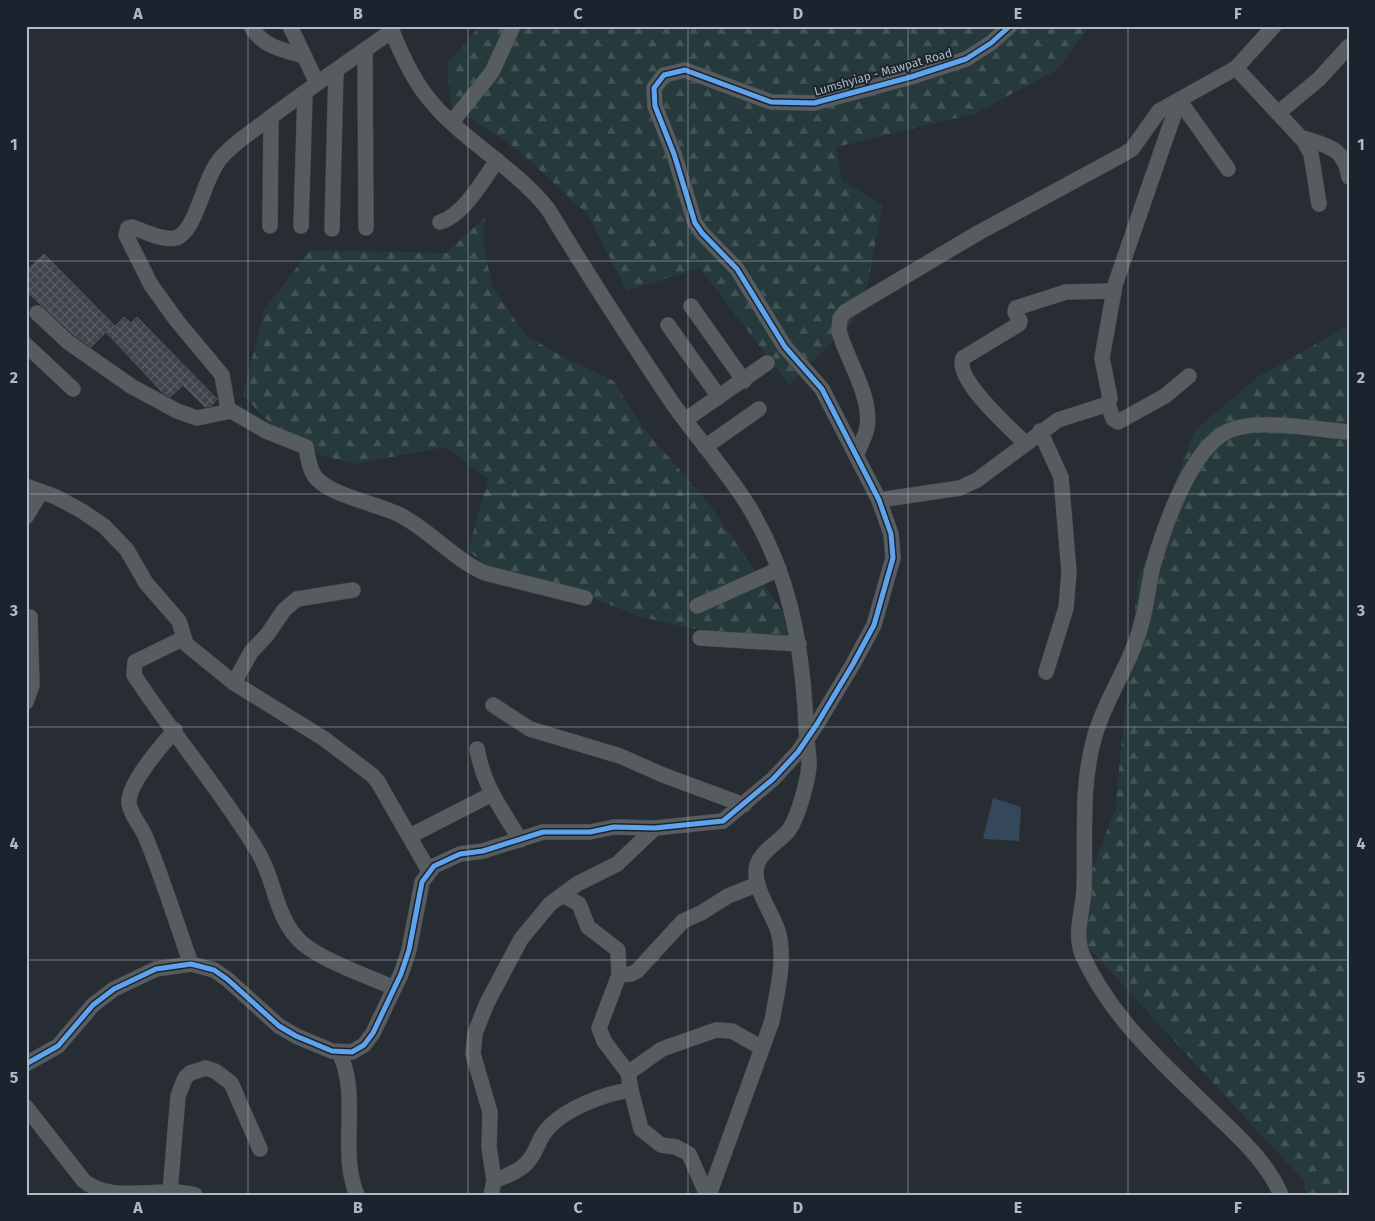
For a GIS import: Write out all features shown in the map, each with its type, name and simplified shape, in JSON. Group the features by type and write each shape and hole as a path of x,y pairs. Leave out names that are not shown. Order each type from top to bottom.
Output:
{"street":[{"path":"251,26 256,35 273,48 304,56"},
{"path":"290,26 318,84"},
{"path":"452,122 492,72 514,26"},
{"name":"Lumshyiap - Mawpat Road","path":"429,871 460,854 483,851 542,832 590,832 614,828 655,828 723,821 773,779 806,740 853,664 880,607 889,578 893,547 887,518 857,454 822,389 785,347 737,269 702,234 695,222 655,106 654,88 664,75 685,70 771,102 814,103 911,77 966,59 991,43 1010,26"},
{"path":"857,454 864,437 867,417 864,402 839,331 840,318 846,312 978,233 1124,154 1132,148 1159,111 1236,68 1274,26"},
{"path":"585,598 485,573 472,567 430,533 400,515 341,493 321,483 313,474 304,445 266,431 231,411 226,406 225,384 222,375 151,285 126,235 126,230 132,227 164,237 176,238 181,235 195,213 210,175 220,159 271,117 365,50 391,29 425,94 452,122 534,192 548,209 623,330 685,420 745,501 779,569 794,616 799,644 808,769 797,813 789,829 760,860 755,873 778,930 781,943 781,966 775,1009 708,1195"},
{"path":"1278,112 1319,79 1349,46"},
{"path":"365,50 366,228"},
{"path":"1236,68 1300,137 1311,154 1319,204"},
{"path":"332,229 336,70"},
{"path":"301,226 305,93"},
{"path":"1179,100 1228,169"},
{"path":"1179,100 1114,291 1102,358 1110,398 1108,404 1113,419 1118,422 1165,396 1189,376"},
{"path":"270,226 271,117"},
{"path":"1300,137 1338,152 1344,157 1349,177"},
{"path":"440,222 448,220 458,212 497,160"},
{"path":"1026,443 985,403 962,369 962,358 1019,324 1014,312 1016,308 1066,292 1114,291"},
{"path":"692,306 744,381"},
{"path":"37,313 68,342 131,386 176,411 197,418 231,411"},
{"path":"668,325 720,397"},
{"path":"26,345 73,389"},
{"path":"685,420 744,381 767,363"},
{"path":"879,500 960,488 977,480 1040,431 1068,415 1102,408 1108,404"},
{"path":"705,447 759,409"},
{"path":"1281,1195 1269,1170 1256,1155 1124,1024 1084,956 1079,943 1079,931 1084,900 1085,793 1089,760 1095,734 1138,636 1160,545 1195,462 1204,449 1234,428 1277,426 1349,432"},
{"path":"1040,431 1061,478 1069,572 1066,608 1046,672"},
{"path":"26,486 82,511 120,541 146,583 179,622 186,644 234,682 323,738 372,775 410,836 429,871 422,882 409,950 394,988 369,1039 352,1052 339,1052 284,1029 227,978 214,970 191,964 156,970 114,989 94,1005 58,1046 26,1064"},
{"path":"26,518 42,492"},
{"path":"697,606 779,569"},
{"path":"234,682 251,652 267,635 290,604 297,599 353,590"},
{"path":"26,702 32,685 30,616"},
{"path":"184,638 142,658 133,666 134,675 175,730 259,852 279,910 294,934 313,951 394,988"},
{"path":"700,638 799,644"},
{"path":"493,705 530,729 620,756 663,775 744,805"},
{"path":"175,730 145,767 131,795 129,804 145,835 191,964"},
{"path":"477,749 481,772 520,840"},
{"path":"410,836 492,794"},
{"path":"631,1090 604,1094 552,1124 544,1133 532,1158 525,1167 493,1188 490,1112 473,1054 475,1033 486,1003 512,952 550,904 577,884 617,864 655,828"},
{"path":"619,975 631,974 637,971 683,921 701,913 728,896 758,884"},
{"path":"563,894 579,904 588,927 618,950 619,975 599,1028 600,1036 628,1074 641,1128 660,1145 676,1148 689,1154 708,1195"},
{"path":"628,1074 662,1049 716,1030 732,1031 762,1048"},
{"path":"339,1052 348,1078 351,1170 357,1195"},
{"path":"170,1192 178,1096 185,1078 190,1073 206,1068 224,1075 231,1083 260,1149"},
{"path":"26,1107 94,1192 170,1192 195,1195"},
{"path":"716,1177 722,1195"}],"green space":[{"path":"480,26 1090,26 1057,70 974,114 836,147 842,181 883,205 862,312 789,385 700,268 627,291 588,215 517,149 451,106 447,63"},
{"path":"485,217 483,242 492,286 525,335 569,360 614,381 641,425 710,505 783,612 789,646 714,633 645,618 584,595 497,572 468,551 488,479 445,447 354,464 293,447 243,395 264,310 310,250 446,253"},
{"path":"1349,325 1349,1195 1306,1195 1304,1181 1070,928 1115,810 1138,579 1195,430 1258,377"}],"water":[{"path":"993,798 1021,807 1019,841 983,839"}],"building":[{"path":"44,254 115,326 124,317 131,323 137,317 217,399 211,406 205,407 183,385 170,397 162,392 106,332 91,347 74,335 26,291 26,271"}],"cycle path":[{"path":"26,1064 58,1046 93,1005 114,989 156,969 191,964 214,970 227,979 279,1026 296,1036 332,1051 352,1052 364,1045 373,1033 401,974 409,950 422,882 434,866 460,854 483,851 543,832 590,832 614,827 655,828 723,821 773,779 798,752 817,724 874,625 893,558 891,534 879,500 822,389 785,347 737,269 702,233 695,223 674,154 655,106 654,88 664,75 685,70 771,102 814,103 911,77 966,59 991,43 1010,26"}]}
